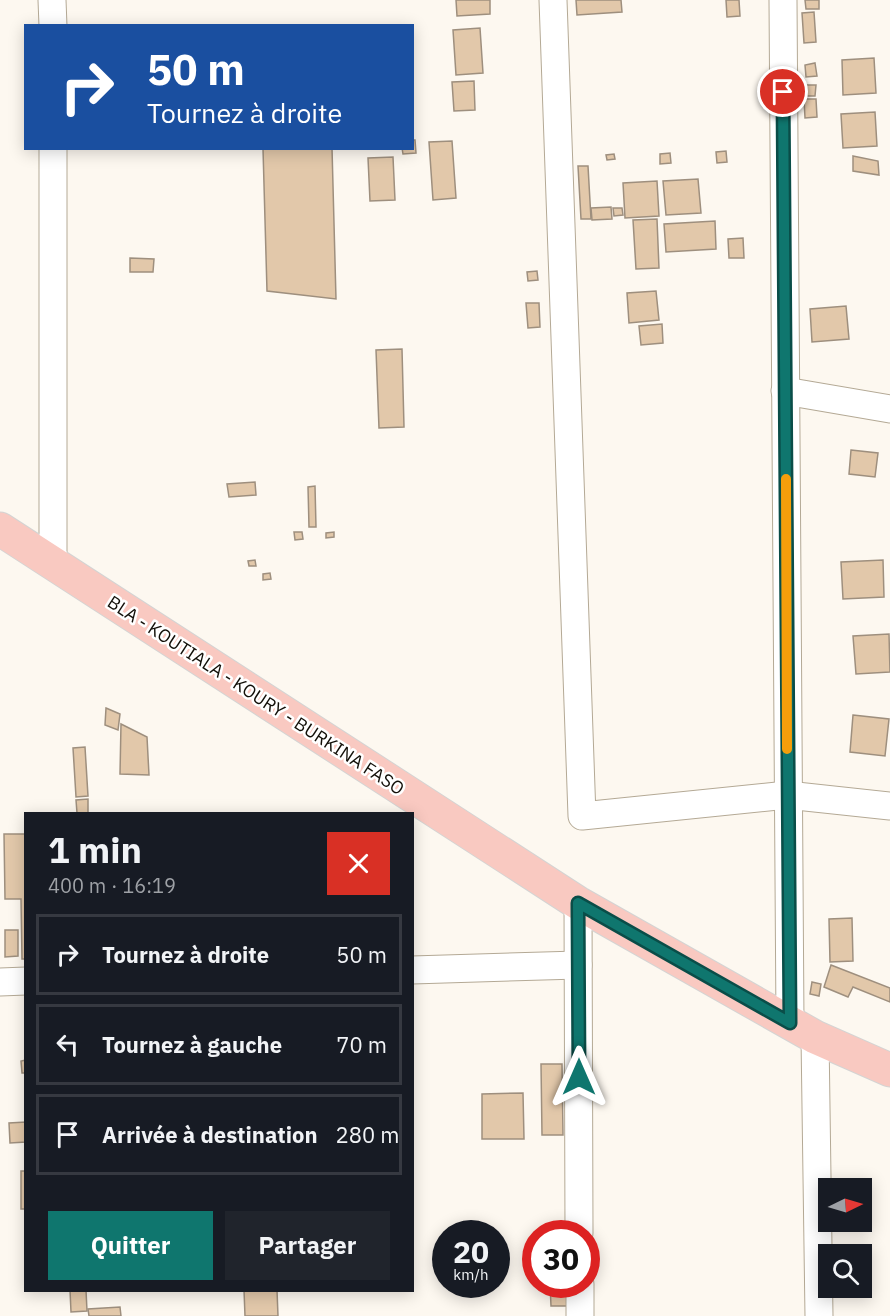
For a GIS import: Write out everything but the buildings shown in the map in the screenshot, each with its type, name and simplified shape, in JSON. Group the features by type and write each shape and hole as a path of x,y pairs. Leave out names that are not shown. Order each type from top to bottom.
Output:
{"main road":[{"name":"BLA - KOUTIALA - KOURY - BURKINA FASO","path":"0,529 578,903 802,1030 890,1071"}],"street":[{"path":"52,0 52,24"},
{"path":"553,0 582,816 787,795 890,806"},
{"path":"783,0 787,795 819,1316"},
{"path":"53,150 53,565"},
{"path":"785,391 890,409"},
{"path":"578,903 579,1220"},
{"path":"414,970 578,965"},
{"path":"0,982 24,981"},
{"path":"580,1298 580,1316"}],"slow traffic":[{"path":"786,479 787,749"}],"route":[{"path":"579,1077 578,903 790,1023 783,92"}]}
